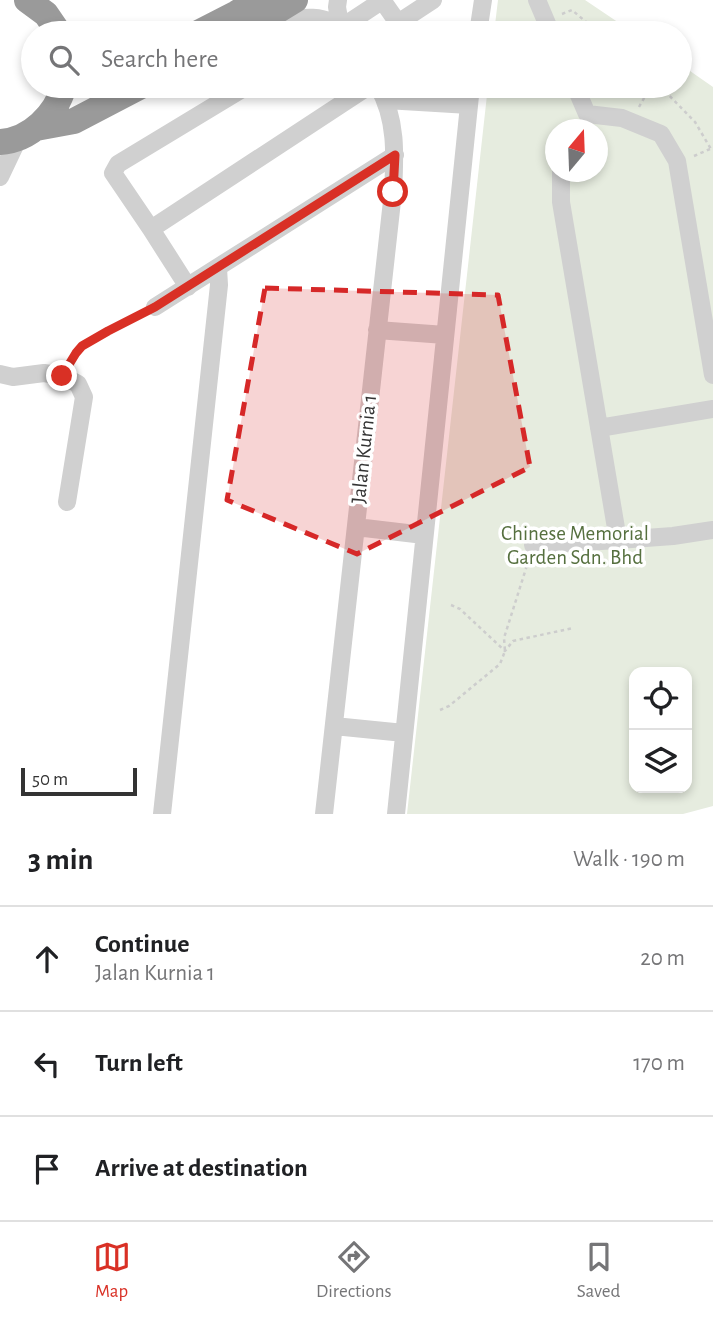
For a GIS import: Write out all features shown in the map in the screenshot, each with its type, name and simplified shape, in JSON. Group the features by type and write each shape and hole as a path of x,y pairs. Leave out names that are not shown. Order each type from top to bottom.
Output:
{"highway":[{"path":"221,21 237,13 251,20 295,0"},
{"path":"18,136 47,118 61,98"},
{"path":"18,136 74,121 118,98"}],"street":[{"path":"338,0 338,21"},
{"path":"354,21 383,0 396,20 401,21 433,0"},
{"path":"480,21 483,0"},
{"path":"537,0 546,21"},
{"path":"251,20 314,17 325,21"},
{"path":"188,287 113,173 118,164 227,98"},
{"path":"151,229 351,98"},
{"name":"Jalan Kurnia 1","path":"324,814 393,192 394,136 383,98"},
{"path":"418,98 469,105"},
{"path":"396,814 470,98"},
{"path":"578,98 582,119"},
{"path":"608,119 622,118 661,134 677,161 713,375"},
{"path":"0,177 18,136"},
{"path":"155,307 395,155"},
{"path":"561,182 561,202 618,540"},
{"path":"163,814 219,285 218,268"},
{"path":"377,330 445,335"},
{"path":"0,374 13,377 44,373 62,376 78,384 84,397 67,502"},
{"path":"598,428 713,409"},
{"path":"356,527 424,535"},
{"path":"533,545 673,536 713,530"},
{"path":"334,726 404,733"}],"path":[{"path":"556,21 572,10 585,21"},
{"path":"631,122 644,98"},
{"path":"672,98 695,122 712,149 677,161"},
{"path":"62,376 82,346 155,307"},
{"path":"505,651 504,638 533,545"},
{"path":"451,605 460,609 505,651"},
{"path":"440,710 449,706 500,664 513,641 573,628"}],"highlighted area":[{"path":"265,288 498,295 530,467 357,554 227,500"}],"green space":[{"path":"498,0 585,0 616,21 495,21"},
{"name":"Chinese Memorial Garden Sdn. Bhd","path":"692,72 713,87 713,806 683,814 407,814 487,98 692,98"}],"route":[{"path":"62,376 82,346 155,307 395,155 393,192"}]}
